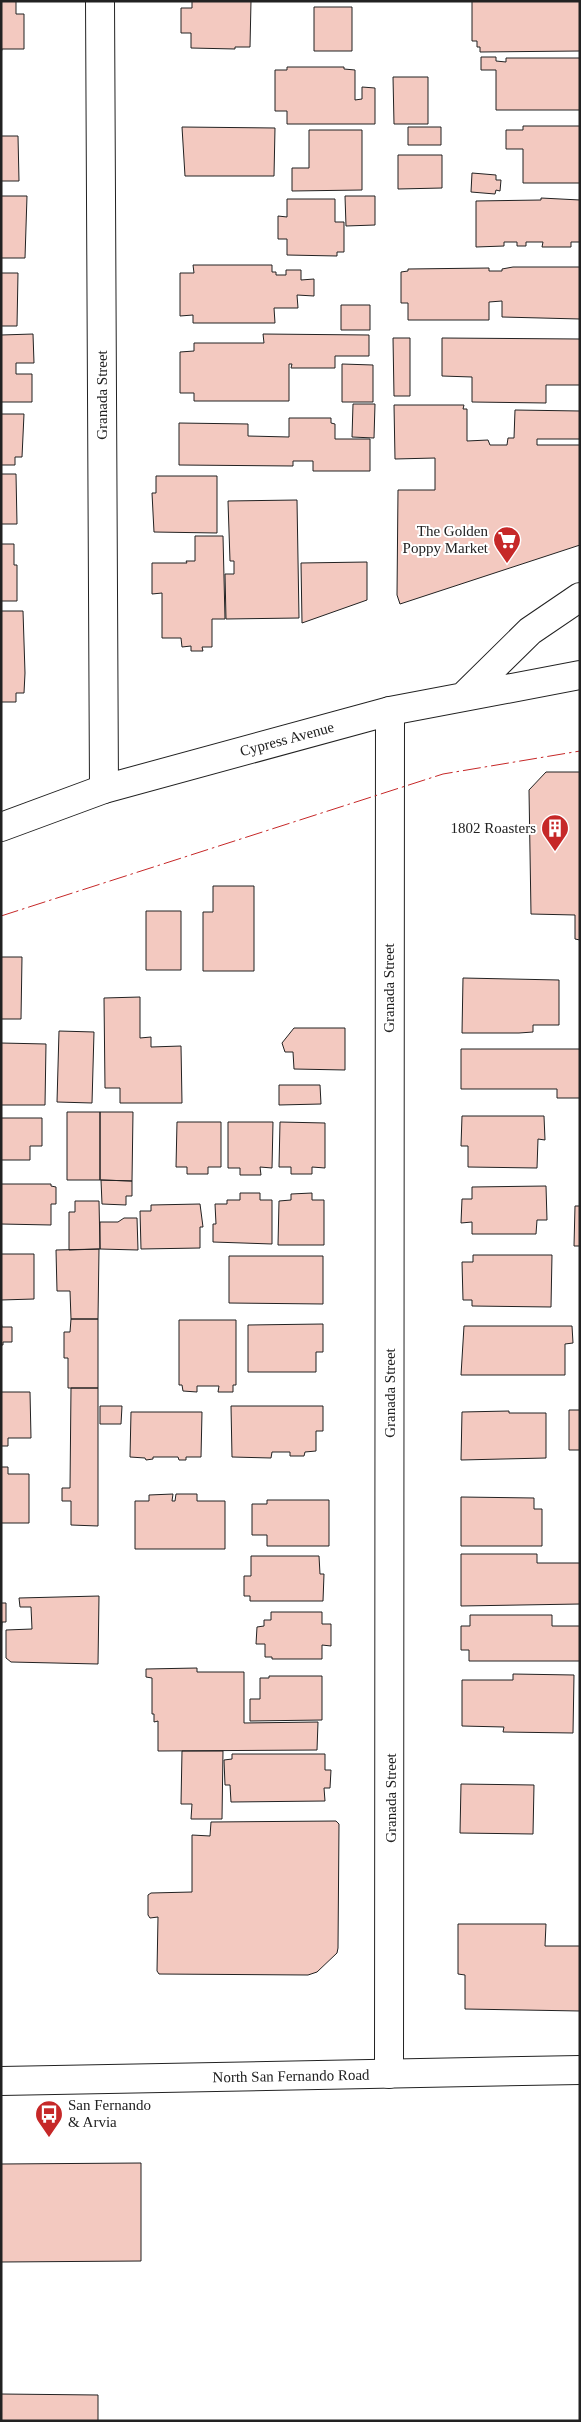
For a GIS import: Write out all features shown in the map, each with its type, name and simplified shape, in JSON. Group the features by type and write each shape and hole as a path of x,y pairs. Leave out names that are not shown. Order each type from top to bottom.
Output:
{"street":[{"name":"Granada Street","path":"100,1 104,789"},
{"path":"463,697 530,631 580,597"},
{"name":"Cypress Avenue","path":"1,827 104,789 390,712 580,675"},
{"name":"Granada Street","path":"389,2074 390,712"},
{"name":"North San Fernando Road","path":"1,2081 580,2070"}],"building":[{"path":"1,1 16,1 16,14 24,14 24,49 2,49 1,54"},
{"path":"192,1 251,1 250,47 235,47 235,49 191,48 191,33 181,33 181,8 192,8"},
{"path":"472,1 580,1 580,51 480,52 480,47 477,47 477,41 472,41"},
{"path":"314,7 352,7 352,51 314,51"},
{"path":"481,57 496,57 496,61 506,62 506,58 580,58 580,110 496,110 496,70 481,70"},
{"path":"287,67 344,67 344,69 355,70 355,100 362,99 362,87 375,88 375,124 287,124 287,111 275,111 275,70 287,70"},
{"path":"393,77 428,77 428,124 394,124"},
{"path":"523,126 580,126 580,183 523,183 523,149 506,149 506,130 523,130"},
{"path":"182,127 275,128 274,176 185,176"},
{"path":"408,127 441,127 441,145 408,145"},
{"path":"309,130 362,130 362,190 292,191 292,168 309,168"},
{"path":"1,136 18,136 19,181 1,181"},
{"path":"398,155 442,155 442,188 398,189"},
{"path":"472,173 496,175 496,180 501,180 500,191 496,190 495,194 471,192"},
{"path":"1,196 27,196 25,258 1,258"},
{"path":"345,196 375,196 375,225 346,226"},
{"path":"541,198 580,200 580,242 571,242 571,247 542,247 543,242 526,242 526,246 517,246 517,242 504,242 504,246 476,247 476,201 541,200"},
{"path":"287,199 335,199 335,222 344,222 344,252 337,252 337,256 287,255 287,239 278,239 278,216 287,217"},
{"path":"193,265 272,265 272,272 276,272 276,275 286,275 286,270 301,270 301,280 314,279 314,296 297,295 298,308 274,308 275,323 193,323 193,315 180,316 180,273 194,273"},
{"path":"513,267 580,267 580,319 502,317 502,301 489,302 489,320 408,320 408,303 401,303 401,272 408,271 408,269 489,268 489,271 502,271 502,269"},
{"path":"1,273 18,273 17,326 1,326"},
{"path":"341,305 370,305 370,330 341,330"},
{"path":"33,334 34,363 16,363 16,374 32,374 32,402 1,402 1,335"},
{"path":"263,334 369,335 369,356 335,356 335,368 291,368 292,364 289,364 289,401 194,401 194,393 180,393 180,352 194,351 194,343 264,343"},
{"path":"393,338 410,338 410,396 394,396"},
{"path":"442,338 580,339 580,385 546,385 546,403 472,402 472,377 442,376"},
{"path":"342,364 373,365 373,402 342,402"},
{"path":"353,404 375,404 374,438 352,437"},
{"path":"394,405 464,405 463,409 467,409 467,441 488,440 490,445 507,445 508,438 514,438 515,410 580,411 580,439 537,439 537,445 580,445 580,545 400,604 397,595 398,490 435,490 435,458 395,459"},
{"path":"1,414 24,414 22,457 15,457 15,465 1,465"},
{"path":"289,418 331,418 331,423 335,424 335,439 370,439 370,471 313,471 313,461 293,461 293,466 179,465 179,423 248,424 248,436 289,437"},
{"path":"1,474 16,474 17,524 1,524"},
{"path":"156,476 217,476 217,533 154,532 152,493 156,493"},
{"path":"297,500 299,618 226,619 225,574 234,574 234,561 230,561 228,501"},
{"path":"195,536 223,536 225,619 212,619 212,647 202,647 203,651 191,651 191,646 182,647 181,638 162,638 162,593 152,594 152,563 187,563 186,561 195,561"},
{"path":"1,544 14,544 14,565 17,565 17,601 1,601"},
{"path":"367,562 367,600 302,623 301,563"},
{"path":"1,611 23,611 24,693 16,693 16,702 1,702"},
{"name":"1802 Roasters","path":"546,772 580,772 580,940 575,939 575,915 531,914 529,790"},
{"path":"213,886 254,886 254,971 203,971 203,912 213,912"},
{"path":"146,911 181,911 181,970 146,970"},
{"path":"1,957 22,957 21,1019 1,1019"},
{"path":"463,978 559,980 559,1025 533,1025 533,1032 462,1033"},
{"path":"140,997 140,1038 151,1037 151,1047 181,1046 182,1103 120,1103 120,1088 105,1088 104,998"},
{"path":"294,1028 345,1028 345,1070 294,1069 293,1052 285,1052 282,1043"},
{"path":"59,1031 94,1032 92,1103 57,1102"},
{"path":"1,1043 46,1044 45,1105 1,1105"},
{"path":"461,1049 580,1049 580,1098 557,1098 557,1089 461,1089"},
{"path":"279,1085 320,1085 321,1104 279,1105"},
{"path":"67,1112 100,1112 100,1180 67,1180"},
{"path":"100,1112 133,1112 132,1181 100,1180"},
{"path":"462,1116 544,1116 545,1140 538,1139 537,1168 468,1167 468,1146 461,1146"},
{"path":"1,1118 42,1118 42,1146 30,1146 30,1160 1,1160"},
{"path":"177,1122 221,1122 221,1167 208,1167 208,1174 187,1174 187,1167 176,1167"},
{"path":"228,1122 273,1122 272,1168 260,1167 261,1175 240,1175 240,1168 228,1168"},
{"path":"280,1122 325,1123 325,1168 312,1167 312,1174 291,1174 291,1167 279,1167"},
{"path":"101,1180 132,1181 132,1196 126,1196 126,1205 102,1204"},
{"path":"1,1184 51,1184 51,1186 56,1187 56,1204 51,1204 51,1225 1,1224"},
{"path":"546,1186 547,1220 537,1220 536,1234 472,1234 472,1222 461,1223 462,1199 472,1199 472,1187"},
{"path":"240,1193 260,1193 260,1200 272,1200 272,1244 213,1242 213,1224 216,1224 215,1204 227,1204 227,1200 240,1200"},
{"path":"312,1193 312,1200 324,1200 324,1245 278,1245 279,1201 291,1200 291,1194"},
{"path":"75,1201 99,1201 100,1249 69,1250 69,1212 75,1212"},
{"path":"200,1204 203,1227 200,1227 200,1248 141,1249 140,1211 151,1211 151,1205"},
{"path":"575,1206 580,1206 580,1246 574,1246"},
{"path":"124,1218 137,1218 138,1250 100,1249 100,1222 118,1222"},
{"path":"99,1249 98,1319 71,1319 70,1291 57,1291 56,1250"},
{"path":"1,1254 34,1254 34,1299 1,1300"},
{"path":"473,1255 552,1255 551,1307 472,1306 472,1300 463,1300 462,1262 473,1262"},
{"path":"229,1256 323,1256 323,1304 229,1303"},
{"path":"71,1319 98,1319 98,1388 68,1388 68,1358 64,1358 64,1332 70,1332"},
{"path":"179,1320 236,1320 236,1385 233,1385 233,1392 218,1392 219,1386 197,1386 197,1392 183,1391 182,1385 179,1385"},
{"path":"1,1321 2,1327 12,1327 12,1342 3,1342 3,1345 1,1345"},
{"path":"323,1324 323,1352 316,1352 316,1372 248,1372 248,1325"},
{"path":"464,1326 572,1326 573,1343 565,1344 565,1375 461,1375"},
{"path":"71,1388 98,1388 98,1526 71,1525 71,1501 62,1501 62,1488 70,1488"},
{"path":"1,1392 30,1392 31,1438 8,1438 8,1446 1,1446"},
{"path":"100,1406 122,1406 121,1424 100,1424"},
{"path":"231,1406 323,1406 323,1431 316,1431 316,1451 305,1452 304,1456 290,1456 290,1452 272,1452 271,1458 232,1457"},
{"path":"569,1410 580,1410 580,1450 569,1450"},
{"path":"509,1411 509,1413 546,1413 546,1458 461,1460 462,1412"},
{"path":"131,1412 202,1412 201,1457 186,1457 186,1460 179,1460 178,1457 153,1457 153,1459 146,1460 145,1458 130,1457"},
{"path":"1,1467 8,1467 8,1474 29,1474 29,1523 1,1523"},
{"path":"173,1494 172,1501 175,1501 176,1494 197,1494 197,1501 225,1501 225,1549 135,1549 135,1501 149,1501 149,1495"},
{"path":"461,1497 534,1498 534,1509 542,1509 542,1546 461,1546"},
{"path":"267,1500 329,1500 329,1546 267,1546 267,1535 252,1535 252,1504 267,1504"},
{"path":"461,1554 537,1554 537,1563 580,1563 580,1604 461,1606"},
{"path":"251,1556 319,1556 320,1574 324,1574 323,1601 250,1601 250,1596 244,1596 244,1576 251,1576"},
{"path":"99,1596 98,1664 11,1662 6,1658 6,1630 32,1629 31,1607 20,1607 19,1598"},
{"path":"1,1603 6,1603 6,1622 2,1622 1,1641"},
{"path":"271,1612 322,1612 322,1624 331,1624 331,1646 322,1645 322,1659 272,1659 272,1657 265,1657 265,1644 256,1644 257,1627 264,1626 264,1620 271,1620"},
{"path":"470,1615 552,1615 552,1626 580,1626 580,1661 469,1661 469,1650 461,1650 461,1626 470,1626"},
{"path":"197,1668 197,1672 244,1672 244,1723 318,1722 317,1750 158,1751 158,1721 154,1722 154,1714 152,1714 152,1678 146,1677 146,1669"},
{"path":"513,1674 574,1675 573,1733 503,1732 504,1727 462,1726 462,1680 513,1680"},
{"path":"269,1676 322,1676 322,1720 250,1721 250,1699 260,1699 260,1678 269,1678"},
{"path":"182,1751 223,1751 222,1819 191,1819 192,1804 181,1804"},
{"path":"232,1754 325,1754 325,1770 331,1770 330,1788 324,1788 325,1801 231,1802 230,1785 225,1785 224,1760 232,1759"},
{"path":"461,1784 534,1785 533,1834 460,1833"},
{"path":"336,1821 339,1824 338,1948 337,1953 317,1972 308,1975 159,1974 157,1971 158,1917 150,1918 148,1915 148,1895 151,1893 192,1892 192,1835 210,1836 211,1822"},
{"path":"458,1924 546,1924 545,1946 580,1946 580,2011 465,2009 465,1975 458,1974"},
{"path":"141,2163 141,2261 1,2262 1,2164"},
{"path":"1,2394 98,2395 98,2421 1,2421"}],"power":[{"path":"1,916 443,774 580,751"}],"place":[{"name":"The Golden Poppy Market","path":"507,564"},
{"name":"1802 Roasters","path":"555,852"},
{"name":"San Fernando & Arvia","path":"49,2138"}]}
